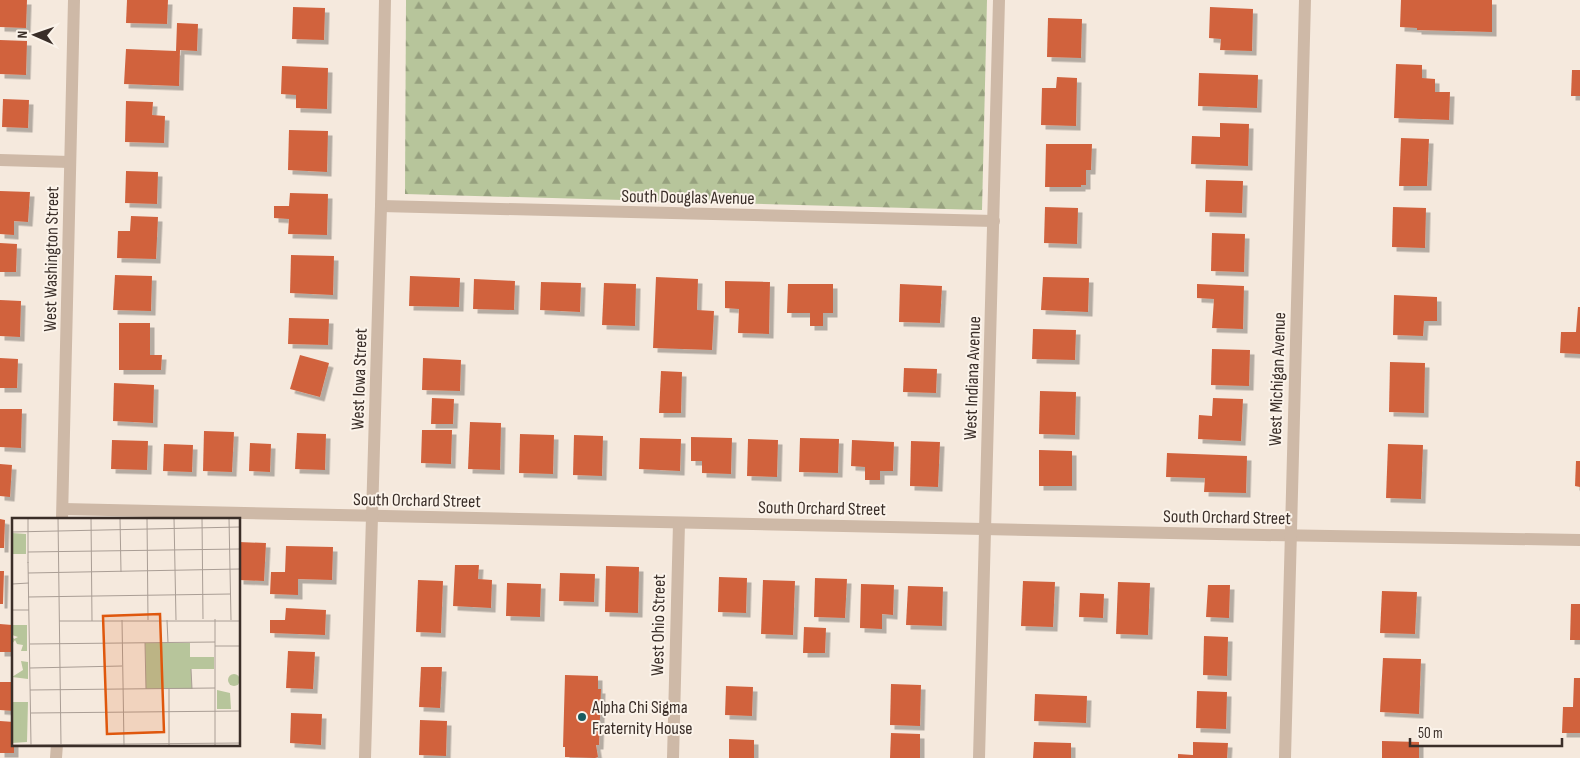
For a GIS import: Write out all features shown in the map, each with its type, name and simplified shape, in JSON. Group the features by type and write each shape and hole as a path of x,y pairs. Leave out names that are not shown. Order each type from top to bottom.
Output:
{"street":[{"name":"West Washington Street","path":"63,514 74,0"},
{"name":"West Iowa Street","path":"365,758 382,206 385,0"},
{"name":"West Indiana Avenue","path":"979,758 999,0"},
{"name":"West Michigan Avenue","path":"1286,758 1305,0"},
{"path":"0,160 70,162"},
{"name":"South Douglas Avenue","path":"382,206 994,221"},
{"name":"South Orchard Street","path":"63,514 678,522 1291,536 1580,540"},
{"name":"West Ohio Street","path":"672,758 678,522"}],"green space":[{"path":"406,0 987,0 982,210 405,194"}],"building":[{"path":"0,0 27,0 26,28 0,27"},
{"path":"127,0 168,0 167,24 126,23"},
{"path":"1401,0 1492,0 1492,32 1417,30 1417,28 1400,27"},
{"path":"293,7 325,8 324,40 292,39"},
{"path":"1210,7 1253,9 1252,51 1220,50 1221,39 1209,38"},
{"path":"1048,18 1082,19 1081,58 1047,57"},
{"path":"177,23 198,24 197,51 180,50 179,86 124,84 126,49 176,51"},
{"path":"0,40 27,41 26,75 0,74"},
{"path":"1396,64 1422,65 1422,78 1435,79 1435,92 1450,92 1449,120 1394,118"},
{"path":"282,66 328,68 327,109 296,108 296,95 281,94"},
{"path":"1572,70 1580,70 1580,96 1571,96"},
{"path":"1199,73 1258,75 1257,108 1198,106"},
{"path":"1057,77 1077,78 1076,126 1041,125 1042,88 1056,88"},
{"path":"3,99 29,100 28,128 2,127"},
{"path":"126,101 153,102 152,115 165,116 164,143 125,142"},
{"path":"1220,123 1249,124 1248,166 1191,164 1192,136 1220,137"},
{"path":"289,130 328,131 327,172 288,170"},
{"path":"1401,138 1429,139 1427,186 1399,186"},
{"path":"1046,144 1092,144 1091,170 1086,170 1086,185 1081,185 1081,187 1045,187"},
{"path":"126,171 158,172 157,204 125,203"},
{"path":"1206,180 1243,181 1242,213 1205,212"},
{"path":"0,191 30,192 28,222 14,221 14,235 0,234"},
{"path":"290,193 328,194 327,235 288,234 289,219 274,218 274,206 289,206"},
{"path":"1045,207 1078,208 1077,244 1044,243"},
{"path":"1393,207 1426,208 1425,248 1392,247"},
{"path":"131,216 158,217 156,259 117,258 118,231 130,231"},
{"path":"1212,233 1245,234 1244,272 1211,271"},
{"path":"0,243 17,244 16,272 0,272"},
{"path":"291,255 334,256 333,295 290,293"},
{"path":"115,275 152,276 151,311 113,310"},
{"path":"410,276 460,278 459,307 409,306"},
{"path":"656,277 698,279 697,310 714,311 712,350 653,348"},
{"path":"1043,277 1089,278 1088,312 1041,310"},
{"path":"474,279 515,281 514,310 473,309"},
{"path":"725,281 770,282 769,334 738,333 739,309 725,308"},
{"path":"541,282 581,283 580,312 540,310"},
{"path":"604,283 636,284 635,326 602,325"},
{"path":"788,284 833,284 833,313 823,313 823,326 810,326 810,313 787,313"},
{"path":"900,284 942,286 940,323 899,322"},
{"path":"1197,284 1244,286 1243,329 1212,328 1214,299 1197,298"},
{"path":"1394,295 1437,297 1437,321 1424,321 1423,336 1393,335"},
{"path":"0,300 21,301 20,337 0,336"},
{"path":"1578,307 1580,307 1580,354 1560,353 1561,332 1576,332"},
{"path":"289,318 329,319 328,345 288,344"},
{"path":"119,323 150,323 150,355 162,355 161,370 119,370"},
{"path":"1033,329 1076,330 1075,360 1032,359"},
{"path":"1212,349 1250,350 1249,386 1211,385"},
{"path":"300,355 329,363 320,397 290,389"},
{"path":"0,358 18,359 17,388 0,388"},
{"path":"423,358 461,360 460,391 422,390"},
{"path":"1390,362 1425,363 1424,413 1389,412"},
{"path":"904,368 937,369 936,393 903,392"},
{"path":"661,371 682,372 681,413 659,413"},
{"path":"114,383 154,385 153,423 113,421"},
{"path":"1040,391 1076,392 1075,435 1039,434"},
{"path":"432,398 454,399 453,424 431,424"},
{"path":"1213,398 1243,399 1241,441 1198,439 1199,415 1212,416"},
{"path":"0,409 22,409 21,448 0,447"},
{"path":"470,422 501,423 500,470 468,469"},
{"path":"422,430 452,430 451,464 421,463"},
{"path":"204,431 234,432 232,472 203,471"},
{"path":"297,433 326,434 325,470 295,469"},
{"path":"520,434 554,435 553,474 519,473"},
{"path":"574,435 603,436 602,476 573,475"},
{"path":"691,437 732,438 731,474 702,473 702,461 691,461"},
{"path":"640,438 681,439 680,471 639,469"},
{"path":"800,438 839,439 838,473 799,472"},
{"path":"748,439 778,440 777,477 747,476"},
{"path":"112,440 148,441 147,470 111,469"},
{"path":"852,440 894,442 893,471 880,471 880,480 865,480 865,467 851,466"},
{"path":"911,441 940,442 938,487 910,486"},
{"path":"250,443 271,444 270,472 249,471"},
{"path":"164,444 193,445 192,472 163,471"},
{"path":"1388,444 1423,445 1421,499 1386,498"},
{"path":"1039,450 1072,451 1072,486 1039,486"},
{"path":"1167,453 1247,456 1246,493 1204,492 1205,478 1166,477"},
{"path":"1576,461 1580,461 1580,487 1575,486"},
{"path":"0,464 12,465 10,497 0,496"},
{"path":"0,519 5,520 4,548 0,548"},
{"path":"240,542 266,543 264,581 240,580"},
{"path":"286,546 333,547 332,580 298,579 298,595 270,594 271,572 285,572"},
{"path":"455,565 479,565 478,579 492,580 491,608 453,606"},
{"path":"606,566 639,567 638,613 605,612"},
{"path":"0,571 4,571 3,604 0,604"},
{"path":"560,573 595,574 594,602 559,601"},
{"path":"719,577 747,578 746,613 718,612"},
{"path":"815,578 847,579 845,618 814,617"},
{"path":"418,580 443,581 441,633 416,632"},
{"path":"763,580 795,581 793,635 761,634"},
{"path":"1023,581 1055,582 1053,627 1021,626"},
{"path":"1118,582 1150,583 1148,635 1116,634"},
{"path":"507,583 541,584 540,617 506,616"},
{"path":"861,584 894,585 893,615 882,614 882,629 860,628"},
{"path":"1208,585 1230,585 1229,618 1206,617"},
{"path":"908,586 943,587 942,626 906,625"},
{"path":"1382,591 1417,592 1415,634 1380,633"},
{"path":"1080,593 1104,594 1103,618 1079,617"},
{"path":"1571,604 1580,604 1580,640 1570,640"},
{"path":"286,608 326,610 325,635 270,633 270,620 285,620"},
{"path":"0,624 12,625 12,652 0,652"},
{"path":"804,627 826,628 825,653 803,653"},
{"path":"1204,636 1228,637 1227,676 1203,675"},
{"path":"288,651 315,652 313,689 286,688"},
{"path":"1383,658 1421,659 1419,714 1380,712"},
{"path":"421,667 442,667 440,708 419,707"},
{"name":"Alpha Chi Sigma Fraternity House","path":"565,675 598,676 598,689 601,689 599,745 596,745 598,757 565,757 565,747 563,747"},
{"path":"1574,678 1580,678 1580,733 1562,733 1563,707 1573,707"},
{"path":"0,682 12,682 12,711 0,710"},
{"path":"891,684 921,685 920,726 890,725"},
{"path":"726,686 753,687 752,716 725,715"},
{"path":"1197,691 1227,692 1226,729 1196,728"},
{"path":"1035,694 1087,696 1086,723 1034,721"},
{"path":"291,713 322,714 321,745 290,743"},
{"path":"420,720 447,721 446,756 419,755"},
{"path":"0,721 12,722 12,746 14,746 14,753 0,753"},
{"path":"891,733 920,734 920,758 890,758"},
{"path":"729,739 754,740 754,758 729,758"},
{"path":"1382,741 1419,742 1419,758 1382,758"},
{"path":"1034,742 1071,743 1071,758 1033,758"},
{"path":"1193,742 1228,743 1227,758 1178,758 1178,754 1193,755"}],"place":[{"name":"Alpha Chi Sigma Fraternity House","path":"582,717"}]}
